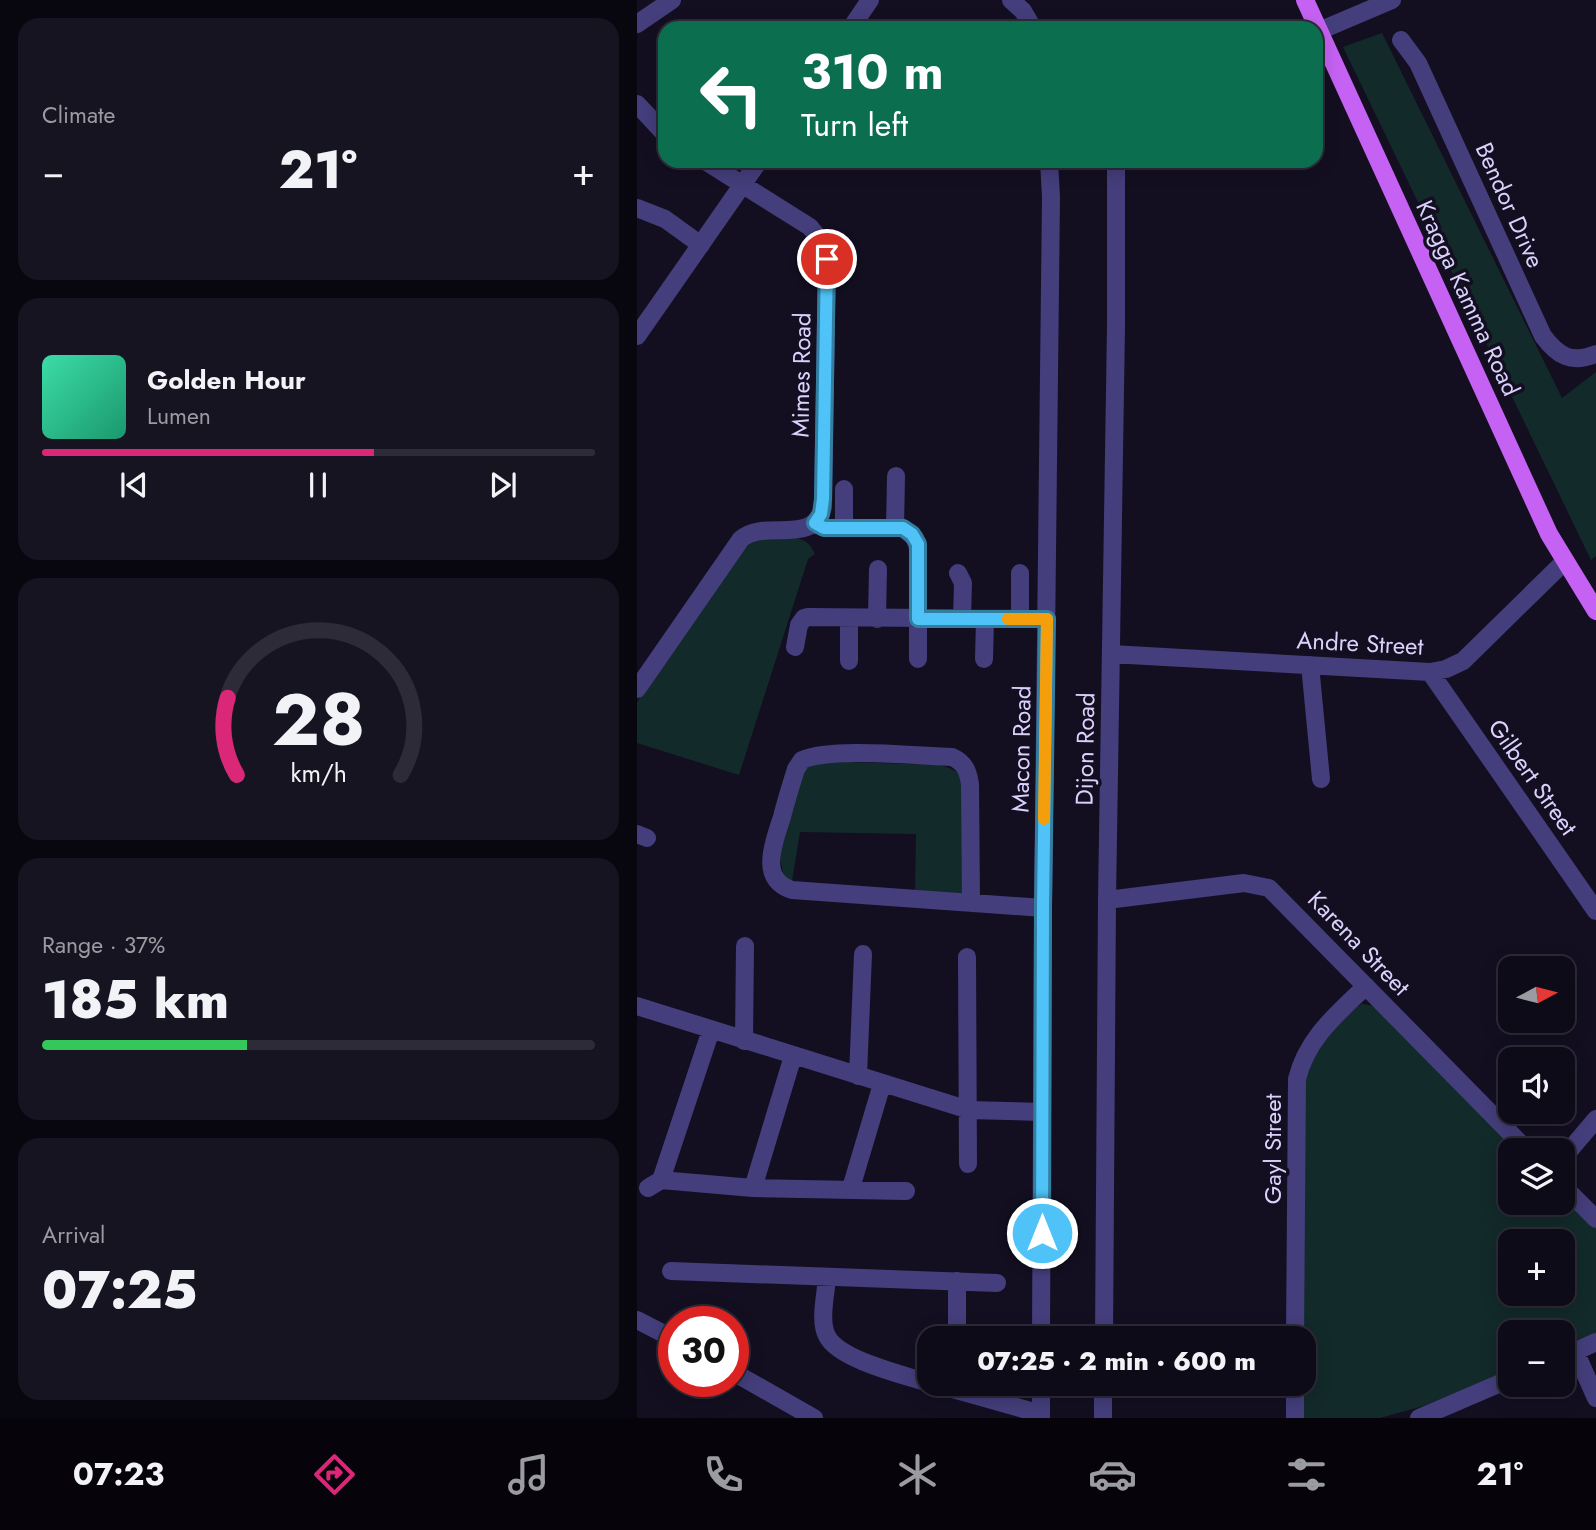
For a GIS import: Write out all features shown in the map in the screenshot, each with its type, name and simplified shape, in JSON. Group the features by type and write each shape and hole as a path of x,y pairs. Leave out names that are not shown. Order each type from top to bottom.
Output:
{"main road":[{"name":"Kragga Kamma Road","path":"1305,0 1314,21"},
{"name":"Kragga Kamma Road","path":"1323,40 1549,534 1596,611"}],"street":[{"path":"637,24 672,0"},
{"path":"856,21 870,0"},
{"path":"1011,0 1029,21"},
{"path":"1323,29 1392,0"},
{"name":"Bendor Drive","path":"1401,40 1418,63 1543,337 1555,352 1573,359 1596,354"},
{"path":"637,104 658,126"},
{"name":"Mimes Road","path":"716,168 810,227 818,234 825,251 823,499 821,514 815,523"},
{"path":"637,336 754,168"},
{"name":"Macon Road","path":"1041,1326 1049,168"},
{"name":"Dijon Road","path":"1104,1326 1116,168"},
{"path":"637,208 665,219 701,245"},
{"path":"895,528 896,475"},
{"path":"844,489 844,528"},
{"path":"637,689 741,539 757,531 806,529 815,523 821,528 908,530 918,544 918,658"},
{"name":"Andre Street","path":"1111,654 1430,672 1446,669 1463,661 1564,562"},
{"path":"877,619 879,569"},
{"path":"958,573 963,583 962,619"},
{"path":"1020,573 1020,620"},
{"path":"795,647 799,625 804,618 1047,619"},
{"path":"848,661 849,618"},
{"path":"985,619 985,659"},
{"path":"1310,665 1321,779"},
{"name":"Gilbert Street","path":"1430,672 1596,911"},
{"path":"971,903 970,784 968,774 960,761 952,757 843,754 816,755 802,760 796,769 772,849 773,872 782,887 792,890 971,903 1043,908"},
{"name":"Karena Street","path":"1107,900 1244,883 1269,888 1515,1138"},
{"path":"744,1041 745,946"},
{"path":"858,1076 863,954"},
{"path":"967,957 968,1164"},
{"name":"Gayl Street","path":"1295,1326 1297,1079 1301,1063 1318,1032 1366,986"},
{"path":"637,1006 969,1110 1042,1112"},
{"path":"711,1030 654,1184 906,1191"},
{"path":"753,1188 793,1056"},
{"path":"851,1188 883,1084"},
{"path":"1575,1144 1596,1119"},
{"path":"1575,1198 1596,1219"},
{"path":"671,1271 997,1283"},
{"path":"827,1277 824,1320 826,1335 833,1344 859,1360 917,1379"},
{"path":"957,1281 957,1326"},
{"path":"637,1320 658,1331"},
{"path":"1575,1351 1596,1342"},
{"path":"1575,1364 1596,1398"},
{"path":"749,1381 814,1418"},
{"path":"1419,1418 1498,1384"},
{"path":"982,1396 1041,1416 1041,1396"},
{"path":"1103,1396 1103,1418"},
{"path":"1295,1396 1295,1418"}],"green space":[{"path":"1382,33 1562,398 1596,372 1596,556 1591,560 1343,47"},
{"path":"784,536 803,540 815,554 808,559 739,775 637,743 637,702 741,551 758,537"},
{"path":"818,761 938,765 959,774 965,780 964,894 915,893 916,834 800,832 792,881 784,878 778,847 799,773 809,764"},
{"path":"1362,1004 1375,1006 1508,1138 1498,1138 1498,1215 1575,1215 1575,1205 1596,1227 1596,1335 1575,1344 1575,1320 1498,1320 1498,1376 1423,1406 1380,1418 1303,1418 1303,1396 1316,1396 1316,1326 1303,1326 1304,1087 1317,1051 1341,1018"}],"slow traffic":[{"path":"1008,619 1047,619 1044,819"}],"route":[{"path":"827,259 823,507 815,523 821,528 908,530 915,538 918,548 918,619 1047,619 1042,1233"}]}
